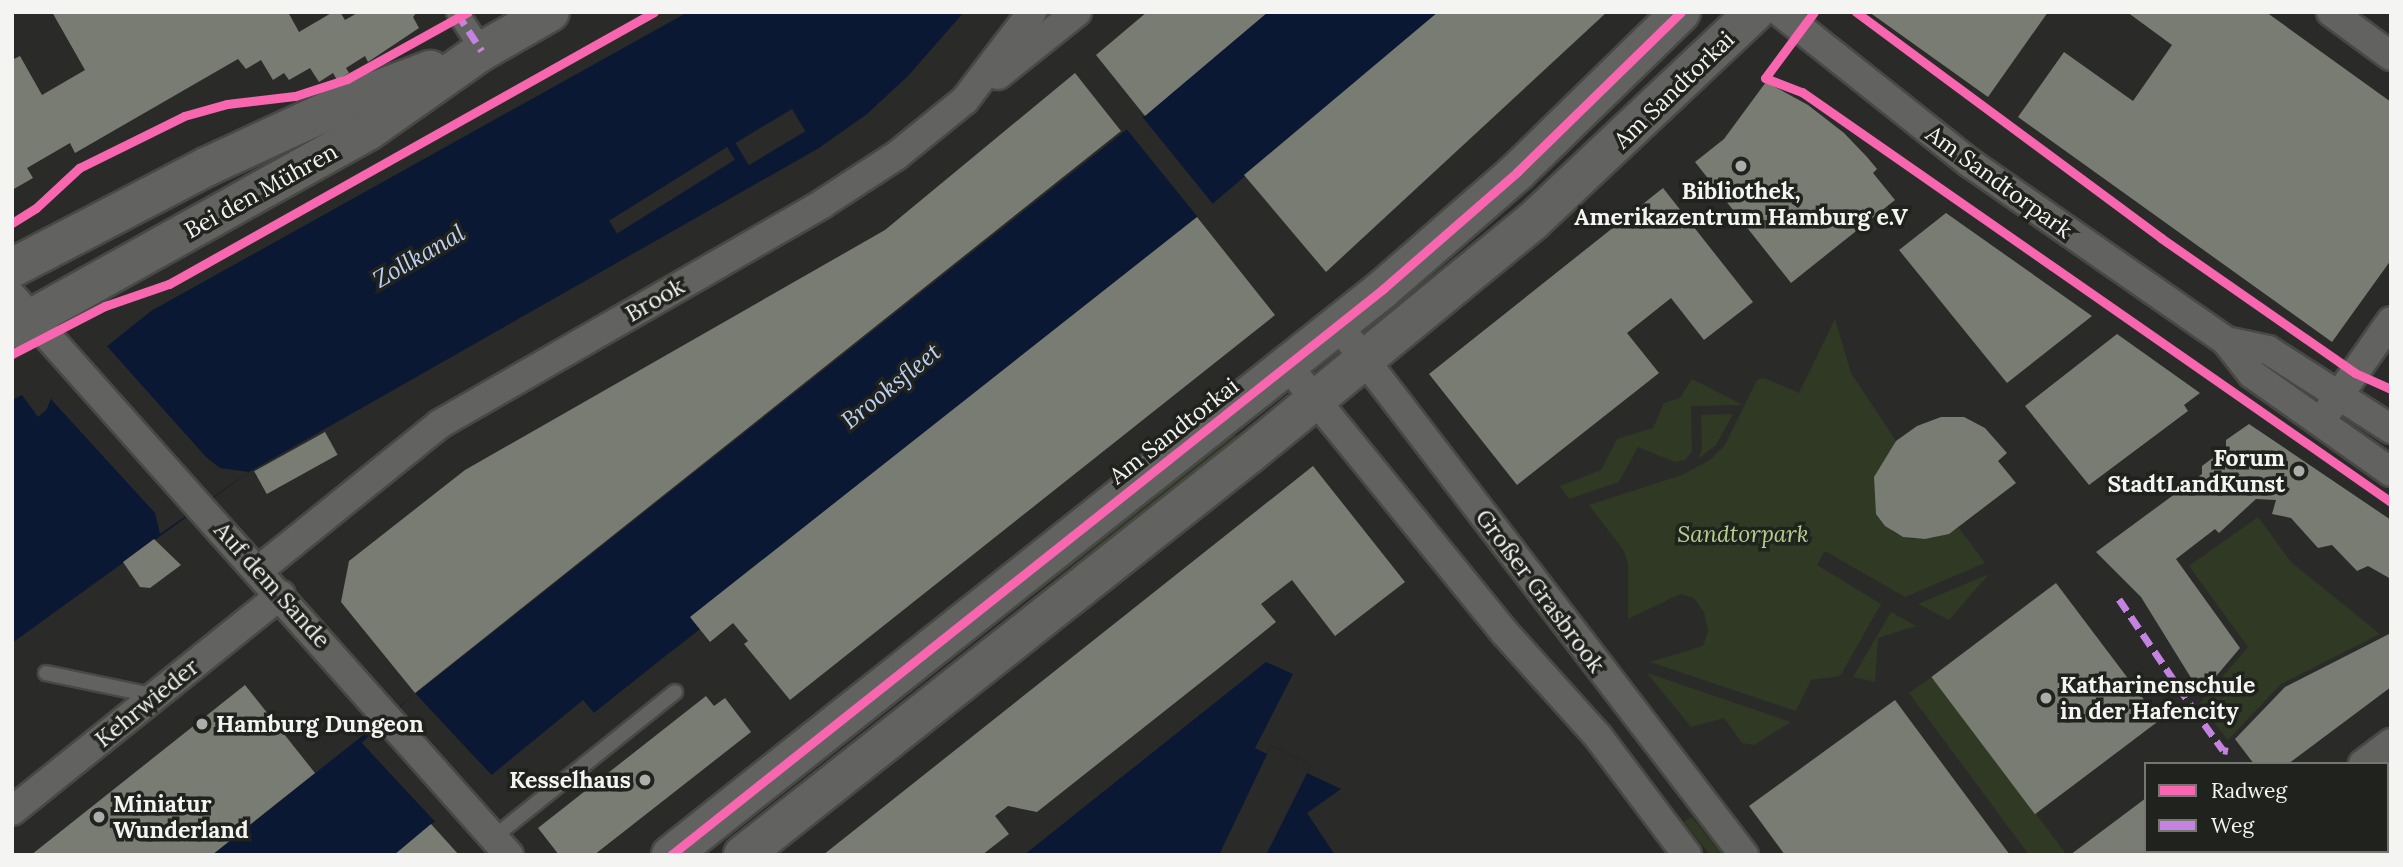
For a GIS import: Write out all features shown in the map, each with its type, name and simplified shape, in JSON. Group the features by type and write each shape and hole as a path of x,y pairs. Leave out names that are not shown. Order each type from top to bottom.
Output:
{"main road":[{"name":"Bei den Mühren","path":"19,315 368,131 481,51 550,12"},
{"name":"Am Sandtorkai","path":"671,855 1338,325 1510,178 1681,12"},
{"name":"Am Sandtorkai","path":"743,855 1318,399 1533,222 1755,12"},
{"name":"Bei den Mühren","path":"12,268 206,167 351,100 481,51"}],"street":[{"path":"457,12 481,51"},
{"name":"Brook","path":"259,570 440,424 822,204 896,156 965,100 1032,12"},
{"path":"965,100 1077,12"},
{"name":"Am Sandtorpark","path":"1780,12 1970,163 2226,341 2252,374 2391,472"},
{"path":"2330,12 2391,55"},
{"name":"Auf dem Sande","path":"19,315 69,361 201,505 501,846"},
{"path":"2319,421 2342,394 2391,321"},
{"name":"Großer Grasbrook","path":"1338,325 1744,855"},
{"name":"Am Sandtorpark","path":"2226,341 2268,350 2342,394 2391,429"},
{"name":"Großer Grasbrook","path":"1288,366 1318,399 1504,633 1597,735 1687,855"},
{"name":"Kehrwieder","path":"12,811 281,594"},
{"path":"2366,762 2391,743"}],"lane":[{"path":"46,673 157,696"},
{"path":"501,846 675,692"}],"green space":[{"name":"Sandtorpark","path":"1835,319 1851,373 1896,441 1874,480 1878,517 1894,533 1911,539 1933,538 1959,528 1985,563 1905,597 1825,551 1817,565 1881,604 1840,676 1811,680 1796,711 1650,662 1703,646 1708,631 1704,612 1694,598 1680,594 1628,619 1628,564 1624,551 1589,505 1682,475 1710,460 1725,445 1757,380 1764,378 1799,393"},
{"path":"1692,379 1743,405 1691,406 1692,451 1685,460 1675,462 1638,447 1619,482 1569,499 1560,486 1601,470 1617,439 1653,428 1664,403 1680,398"},
{"path":"1733,414 1716,445 1698,459 1702,449 1701,415"},
{"path":"1233,432 1239,440 697,849 691,841"},
{"path":"2258,517 2291,562 2380,634 2281,684 2228,740 2199,704 2248,647 2189,566"},
{"path":"1989,574 1949,620 1918,604"},
{"path":"1891,612 1916,626 1878,638 1875,682 1853,677"},
{"path":"1647,673 1791,722 1754,745 1742,743 1724,718 1691,727"},
{"path":"1932,677 2067,855 2029,855 1909,693"},
{"path":"1692,817 1723,855 1710,855 1684,822"}],"water":[{"name":"Zollkanal","path":"688,12 964,12 908,76 867,114 819,148 249,472 12,643 12,400 22,395 38,417 47,409 54,389 151,311"},
{"name":"Brooksfleet","path":"1268,12 1438,12 1197,217 753,568 700,629 594,713 583,700 394,855 212,855 1145,115"},
{"path":"1266,662 1293,674 1255,748 1267,754 1271,746 1311,764 1307,773 1341,789 1307,813 1335,855 1024,855"}],"pier":[{"path":"792,109 805,131 749,165 735,143"},
{"path":"1140,114 1215,206 1199,219 1124,127"},
{"path":"727,147 735,160 617,233 609,221"},
{"path":"105,344 206,457 220,468 249,472 160,534 155,513 49,397 51,386"},
{"path":"673,650 676,653 596,716 594,713"},
{"path":"415,693 493,776 439,826 362,743"},
{"path":"1271,746 1311,764 1307,773 1266,855 1219,855"}],"building":[{"path":"52,12 288,12 299,32 333,12 340,12 345,20 359,12 417,12 413,17 419,28 368,62 365,56 346,68 349,73 337,80 333,73 319,82 310,68 289,80 284,73 273,80 261,60 246,69 238,59 75,153 70,143 27,168 33,178 12,190 12,60 20,56 42,95 85,70"},
{"path":"1147,12 1268,12 1145,116 1096,55"},
{"path":"1438,12 1607,12 1326,272 1244,175"},
{"path":"1869,12 2048,12 1988,97"},
{"path":"2127,12 2266,12 2391,102 2391,260 2332,342 2018,117 2064,52 2133,101 2172,45"},
{"path":"1075,73 1121,131 415,693 341,602 349,561 465,470 885,230"},
{"path":"1766,82 1808,105 1844,133 1877,169 1873,173 1895,200 1791,283 1695,162 1724,139"},
{"path":"1663,188 1753,302 1704,340 1671,298 1627,333 1659,373 1517,485 1429,374"},
{"path":"1946,213 2092,316 2007,383 1899,250"},
{"path":"1197,217 1275,315 790,700 744,644 748,641 733,623 710,642 690,617"},
{"path":"2117,334 2200,393 2184,405 2188,411 2089,485 2025,406"},
{"path":"1941,417 1964,417 1985,428 2007,453 1998,461 2016,483 1949,534 1925,539 1903,537 1885,526 1876,514 1874,477 1896,441 1917,426"},
{"path":"2249,424 2391,520 2391,579 2368,566 2357,571 2332,545 2318,548 2291,518 2272,514 2276,500 2256,499 2219,533 2215,529 2176,559 2240,648 2201,694 2141,597 2096,552 2202,474 2202,466 2226,448 2226,440"},
{"path":"325,432 338,455 267,494 254,471"},
{"path":"1313,466 1405,582 1335,636 1292,580 1261,604 1276,622 1037,812 1008,806 995,816 1009,834 982,855 823,855"},
{"path":"154,539 181,565 150,588 140,587 123,562"},
{"name":"Katharinenschule in der Hafencity","path":"2056,583 2160,720 2035,814 1931,677"},
{"path":"2391,633 2391,687 2291,762 2252,762 2235,739 2285,687"},
{"path":"245,685 315,773 212,855 31,855"},
{"name":"Kesselhaus","path":"706,696 714,706 725,698 751,732 594,855 559,855 538,828"},
{"path":"1895,700 2010,855 1785,855 1749,806"},
{"path":"2391,796 2391,832 2389,832"},
{"path":"2144,800 2144,853 2167,853 2165,855 2070,855"},
{"path":"431,824 459,855 394,855"},
{"path":"2368,853 2370,855 2313,855"}],"marked path":[{"path":"457,13 482,51"},
{"path":"2119,599 2192,707 2223,750 2228,751"}],"cycle path":[{"path":"12,223 36,208 79,168 184,116 227,104 295,96 347,79 468,12"},
{"path":"12,354 105,306 169,284 654,12"},
{"path":"671,855 1383,289 1517,172 1681,12"},
{"path":"1814,12 1765,78 1802,92 2391,502"},
{"path":"1856,12 2161,238 2355,373 2391,389"}],"place":[{"name":"Bibliothek, Amerikazentrum Hamburg e.V","path":"1741,166"},
{"name":"Forum StadtLandKunst","path":"2299,471"},
{"name":"Katharinenschule in der Hafencity","path":"2046,698"},
{"name":"Hamburg Dungeon","path":"202,724"},
{"name":"Kesselhaus","path":"645,780"},
{"name":"Miniatur Wunderland","path":"99,817"}]}
